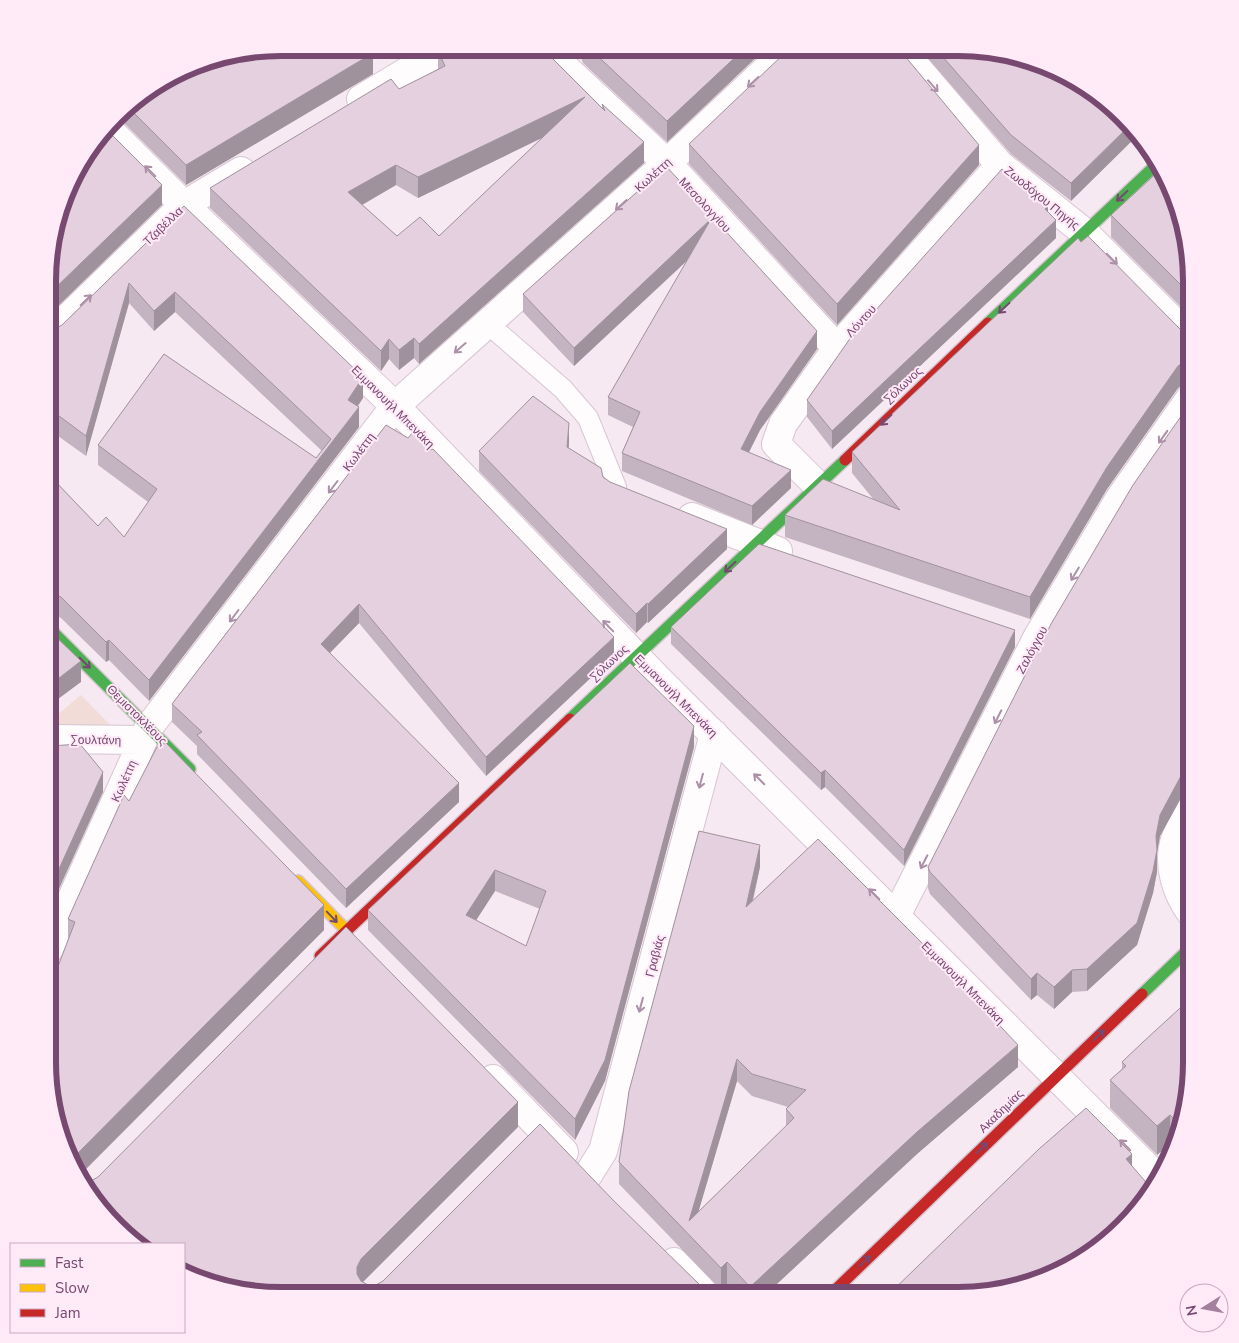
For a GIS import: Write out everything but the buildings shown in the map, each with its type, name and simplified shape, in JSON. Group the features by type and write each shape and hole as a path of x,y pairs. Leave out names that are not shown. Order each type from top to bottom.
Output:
{"main road":[{"name":"Σόλωνος","path":"311,966 346,930 1152,168"},
{"name":"Θεμιστοκλέους","path":"56,636 146,734 198,777"},
{"path":"288,871 346,930"},
{"name":"Ακαδημίας","path":"838,1287 1183,955"}],"street":[{"path":"336,114 433,56"},
{"name":"Μεσολογγίου","path":"553,56 667,163 837,348"},
{"name":"Κωλέττη","path":"56,933 146,734 395,406 667,163 781,56"},
{"name":"Ζωοδόχου Πηγής","path":"907,56 1000,165 1084,232 1183,331"},
{"name":"Εμμανουήλ Μπενάκη","path":"112,133 184,205 395,406 636,656 1154,1173"},
{"name":"Τζαβέλλα","path":"56,330 184,205 260,160"},
{"name":"Λόντου","path":"816,485 776,444 783,424 837,348 1000,165"},
{"name":"Ζαλόγγου","path":"896,916 1038,638 1120,498 1183,409"},
{"path":"616,487 642,497"},
{"path":"669,508 756,543 802,559"},
{"path":"1009,628 1038,638"},
{"name":"Σουλτάνη","path":"56,739 146,734"},
{"name":"Γραβιάς","path":"588,1175 603,1151 714,734"},
{"path":"1183,824 1175,841 1172,870 1183,903"},
{"path":"346,930 367,952"},
{"path":"478,1064 608,1196"},
{"path":"519,1147 540,1127"},
{"path":"657,1246 698,1287"}],"lane":[{"path":"488,324 562,389 588,418 616,487"}],"shaded area":[{"path":"81,695 114,729 56,730 56,716"}],"traffic: fast":[{"path":"988,323 1152,168"},
{"path":"570,719 845,460"},
{"path":"56,635 190,769"},
{"path":"1142,994 1183,955"}],"traffic: slow":[{"path":"298,881 346,930"}],"traffic: jam":[{"path":"845,460 988,323"},
{"path":"320,956 570,719"},
{"path":"838,1287 1142,994"}]}
